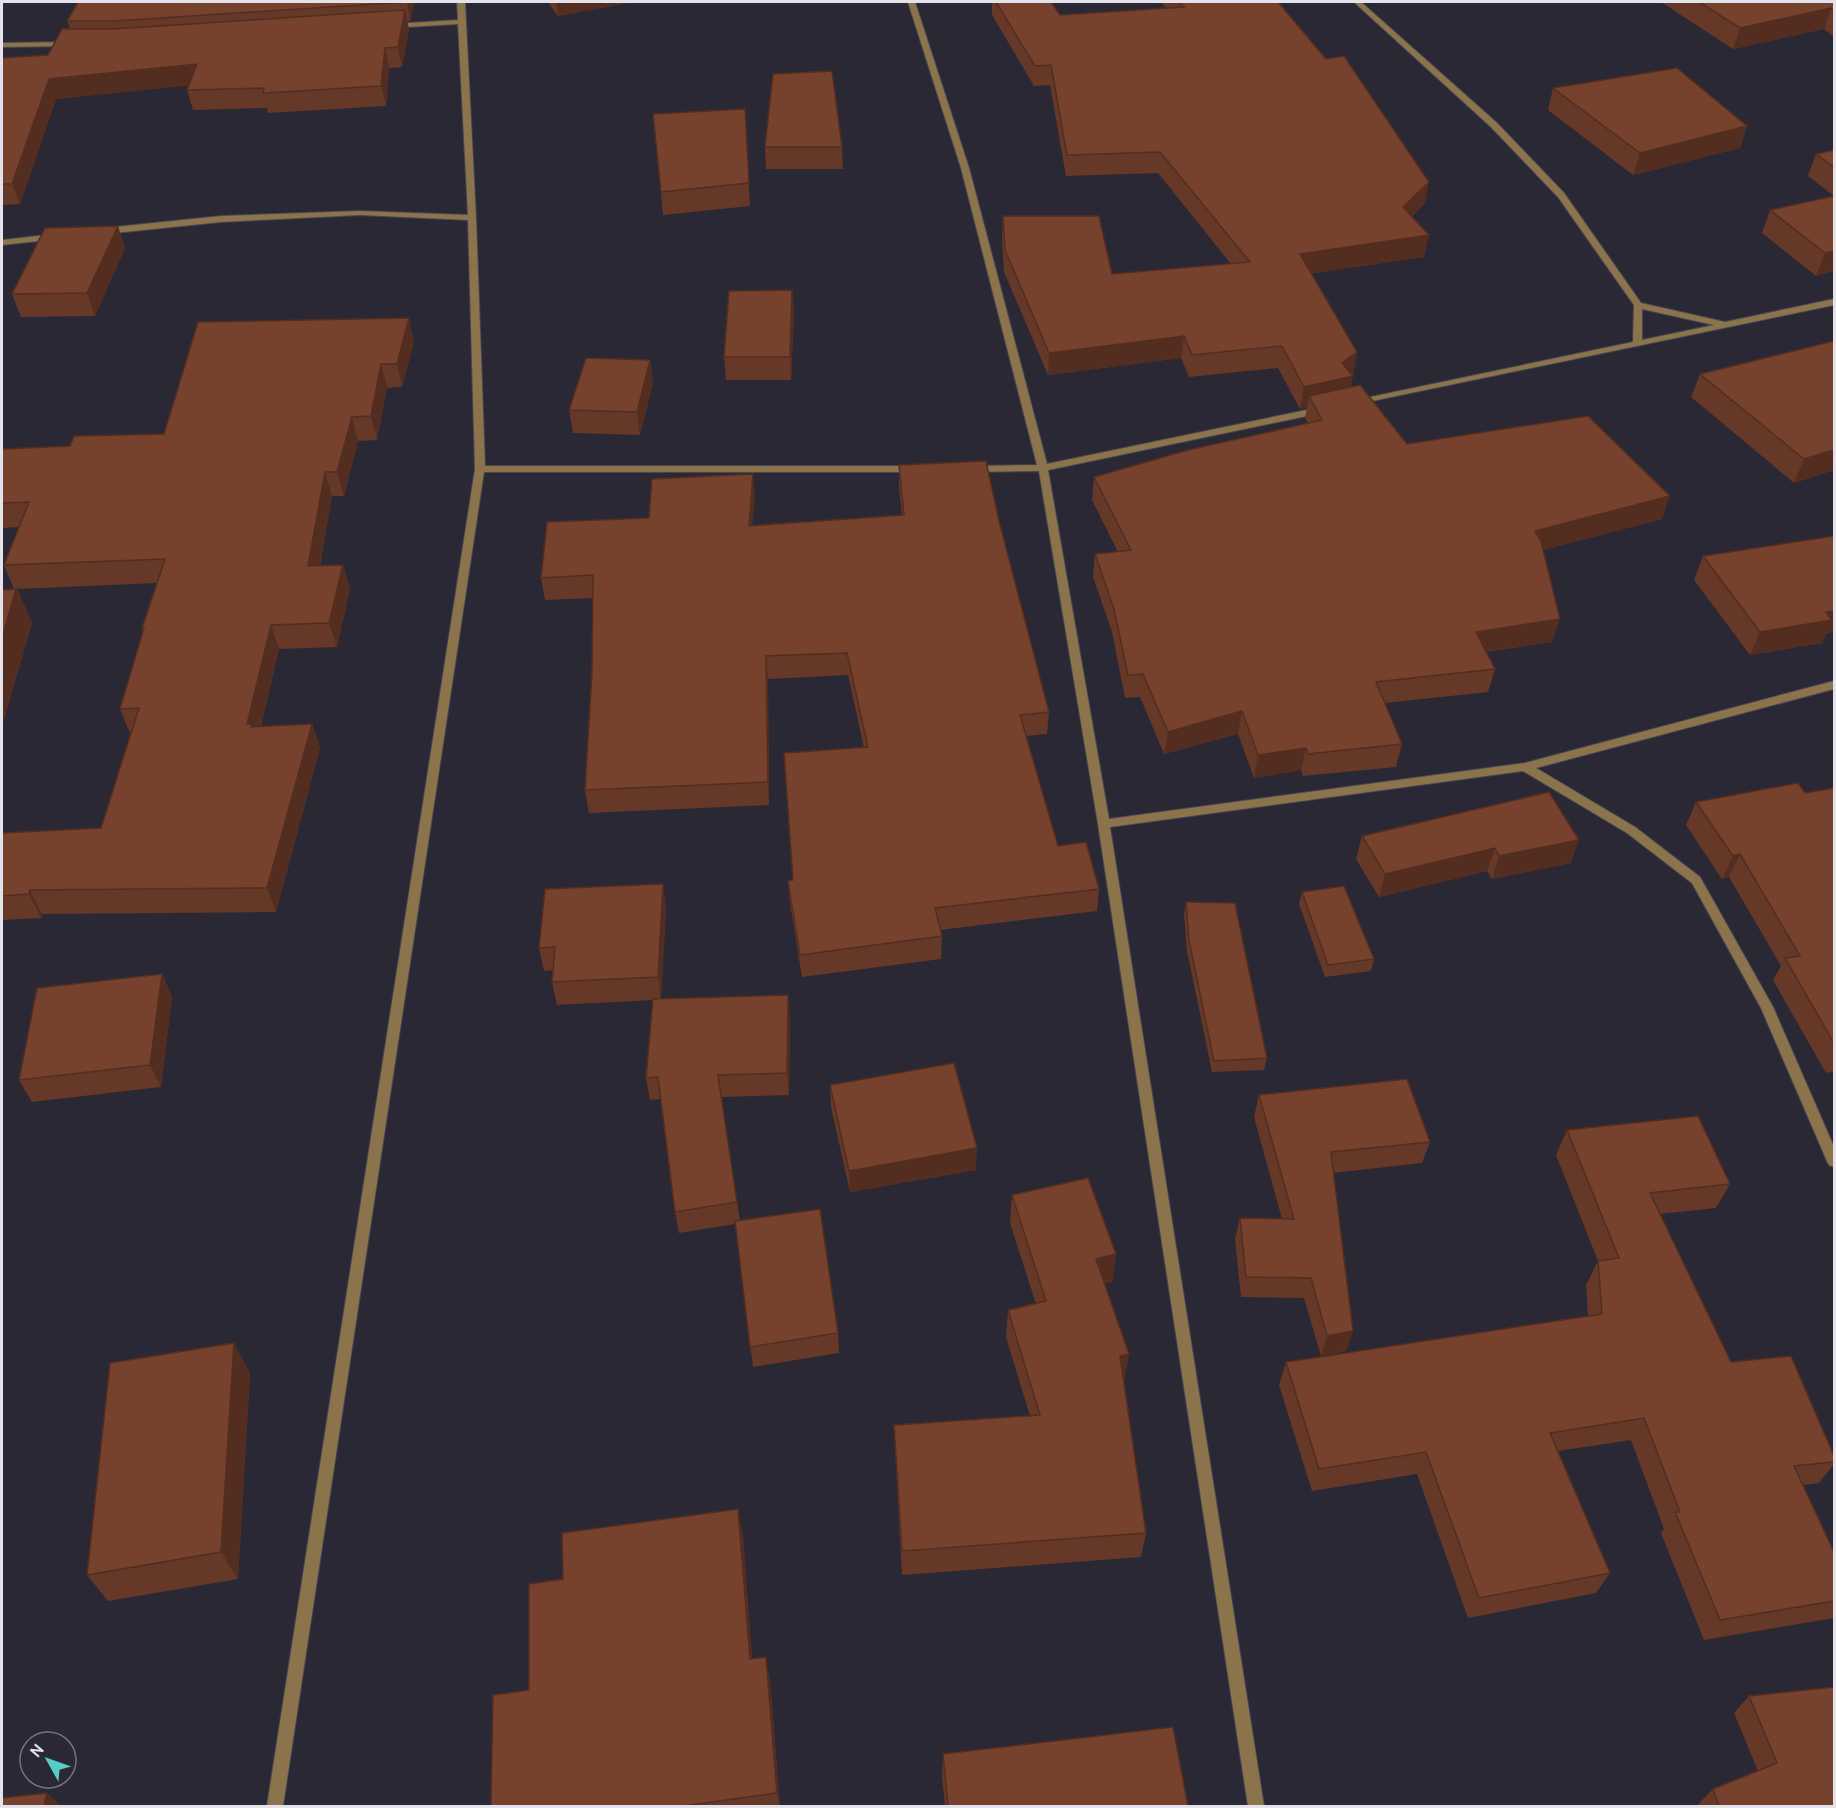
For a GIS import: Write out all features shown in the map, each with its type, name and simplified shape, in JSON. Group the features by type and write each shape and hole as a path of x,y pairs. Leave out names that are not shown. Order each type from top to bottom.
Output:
{"street":[{"path":"275,1806 480,469 472,218 461,2"},
{"path":"911,2 965,168 1043,468 1104,824 1256,1806"},
{"path":"1357,2 1494,125 1561,195 1638,305 1638,344"},
{"path":"381,27 462,22"},
{"path":"2,45 84,44"},
{"path":"94,233 221,219 360,213 472,218"},
{"path":"2,243 59,237"},
{"path":"1347,405 1834,302"},
{"path":"1638,305 1726,325"},
{"path":"959,469 1043,468 1335,407"},
{"path":"480,469 923,469"},
{"path":"1104,824 1525,767 1834,685"},
{"path":"1525,767 1631,830 1696,880 1767,1007 1834,1161"}],"building":[{"path":"78,2 407,2 113,21 67,21"},
{"path":"996,2 1051,2 1060,15 1184,7 1179,2 1278,2 1326,59 1344,56 1429,182 1403,207 1429,235 1300,254 1357,352 1342,363 1353,376 1304,387 1282,346 1192,355 1184,336 1049,353 1005,250 1003,216 1099,216 1112,274 1250,262 1160,152 1067,155 1051,65 1035,66"},
{"path":"1699,2 1834,2 1834,10 1831,8 1740,28"},
{"path":"405,10 398,47 385,48 381,86 263,93 264,88 187,90 197,64 49,79 12,184 2,184 2,58 48,55 62,29 113,29"},
{"path":"1677,68 1747,126 1640,153 1553,88"},
{"path":"832,71 842,147 765,147 773,74"},
{"path":"745,109 749,183 661,192 653,114"},
{"path":"1834,150 1834,167 1816,154"},
{"path":"1834,196 1834,251 1825,253 1770,210"},
{"path":"118,226 87,293 12,294 45,228"},
{"path":"792,290 790,357 724,357 729,291"},
{"path":"409,318 397,364 381,364 371,416 352,417 337,472 325,472 308,566 343,565 329,623 271,625 247,724 252,724 251,727 312,724 267,888 30,890 29,894 2,896 2,833 101,828 139,708 120,709 144,628 142,628 165,559 4,565 29,502 2,503 2,449 70,446 74,436 164,434 198,322"},
{"path":"1834,341 1834,450 1804,459 1700,374"},
{"path":"586,358 650,360 637,412 569,410"},
{"path":"1360,385 1407,444 1588,416 1670,496 1535,531 1541,541 1560,619 1476,632 1495,669 1376,682 1402,744 1308,754 1306,748 1258,755 1242,711 1168,732 1143,674 1128,675 1114,609 1095,554 1131,550 1094,477 1188,450 1322,420 1309,396"},
{"path":"986,461 999,521 1049,712 1020,715 1058,846 1086,842 1099,889 935,908 942,936 800,955 788,881 793,880 784,753 868,747 847,653 766,656 768,782 585,790 592,672 593,575 541,578 547,522 649,518 652,479 753,474 749,526 904,515 899,465"},
{"path":"1834,536 1834,611 1826,612 1832,620 1760,632 1703,556"},
{"path":"16,589 2,638 2,590"},
{"path":"1798,783 1805,793 1834,788 1834,1043 1785,958 1800,956 1740,854 1733,856 1696,802"},
{"path":"1549,792 1579,840 1499,856 1495,848 1385,874 1362,836"},
{"path":"663,884 658,977 552,982 555,947 539,948 545,889"},
{"path":"1344,886 1374,959 1328,965 1302,892"},
{"path":"1186,902 1235,903 1267,1058 1214,1061 1189,940"},
{"path":"162,974 150,1065 19,1080 37,988"},
{"path":"788,995 787,1073 718,1075 737,1202 675,1212 658,1077 646,1078 653,999"},
{"path":"954,1063 977,1148 849,1171 830,1085"},
{"path":"1407,1079 1430,1142 1331,1152 1353,1331 1327,1336 1311,1278 1246,1277 1240,1218 1294,1219 1259,1095"},
{"path":"1698,1116 1730,1184 1650,1193 1731,1362 1791,1356 1834,1456 1834,1462 1794,1466 1834,1552 1834,1601 1720,1620 1675,1512 1680,1512 1644,1418 1550,1433 1610,1573 1479,1598 1426,1452 1319,1469 1286,1362 1602,1314 1598,1261 1619,1258 1567,1130"},
{"path":"1088,1178 1116,1254 1096,1259 1129,1354 1120,1356 1146,1533 902,1551 894,1425 1040,1415 1008,1310 1046,1301 1012,1195"},
{"path":"820,1209 838,1333 750,1347 735,1221"},
{"path":"234,1343 221,1552 87,1575 110,1363"},
{"path":"738,1509 750,1659 766,1657 777,1793 683,1806 491,1806 493,1695 529,1690 529,1584 563,1579 562,1533"},
{"path":"1834,1687 1834,1806 1719,1806 1713,1789 1777,1763 1749,1696"},
{"path":"1173,1727 1188,1806 948,1806 943,1754"},
{"path":"47,1793 44,1806 2,1806 2,1798"}]}
